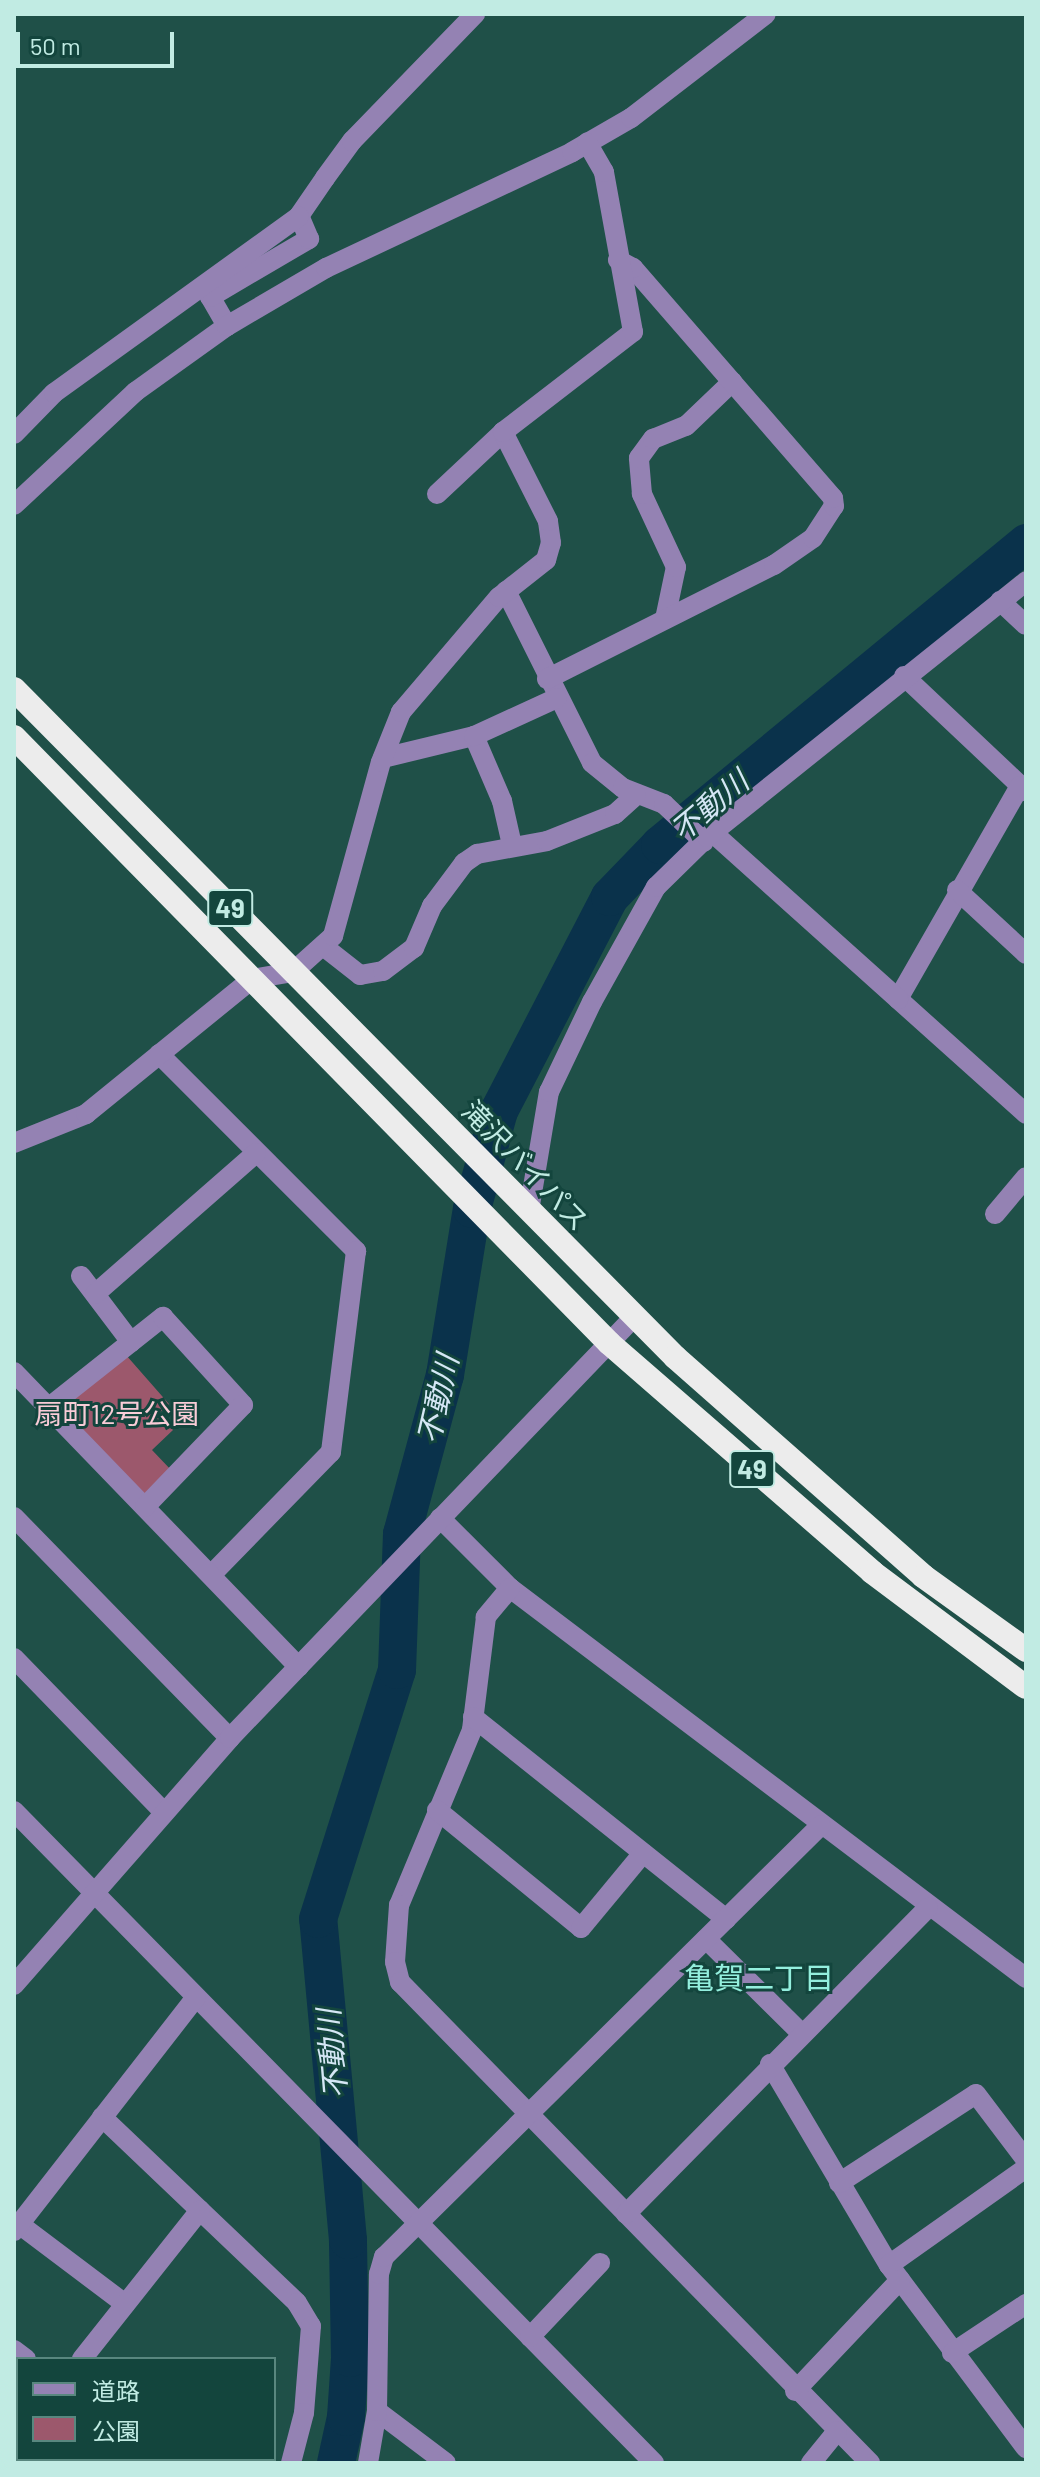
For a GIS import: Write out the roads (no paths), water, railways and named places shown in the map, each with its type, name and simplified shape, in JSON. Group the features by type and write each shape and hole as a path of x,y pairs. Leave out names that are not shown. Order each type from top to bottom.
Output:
{"highway":[{"name":"滝沢バイパス","path":"14,689 634,1317 765,1440 923,1576 1026,1650"},
{"name":"49","path":"14,737 423,1157 609,1343 872,1572 1026,1687"}],"street":[{"path":"14,505 135,392 227,326 326,268 496,191 631,118 766,14"},
{"path":"14,434 54,393 299,216 352,141 473,15"},
{"path":"437,494 503,432 633,332 604,172 587,142"},
{"path":"227,326 210,297 309,239 299,216"},
{"path":"547,679 796,551 813,538 834,506 833,498 633,268 618,260"},
{"path":"665,619 676,567 642,494 639,458 653,439 686,426 732,382"},
{"path":"14,1143 86,1114 252,979 293,972 333,936 383,758 401,712 506,591 546,560 551,543 548,521 503,432"},
{"path":"521,1204 549,1092 592,1002 656,887 704,835 1026,581"},
{"path":"506,591 547,679 592,763 636,795 664,804 704,835 898,999 1026,1114"},
{"path":"1000,601 1026,625"},
{"path":"898,999 957,890 1023,788 904,676"},
{"path":"383,758 474,736 557,698"},
{"path":"474,736 502,801 512,845"},
{"path":"323,946 360,975 383,971 414,948 432,906 464,863 512,845 547,841 615,814 636,795"},
{"path":"957,890 1026,954"},
{"path":"159,1054 356,1251 331,1452 212,1574"},
{"path":"95,1294 256,1153"},
{"path":"995,1214 1026,1177"},
{"path":"81,1276 131,1342"},
{"path":"48,1408 163,1317 243,1405 145,1507"},
{"path":"14,1985 92,1890 230,1738 634,1317"},
{"path":"14,1372 299,1667"},
{"path":"14,1517 230,1738"},
{"path":"435,1524 510,1588 928,1908 1026,1978"},
{"path":"510,1588 486,1617 481,1633 473,1717 399,1905 395,1962 400,1982 526,2116 626,2214 795,2391 870,2463"},
{"path":"14,1658 163,1811"},
{"path":"473,1717 726,1919"},
{"path":"437,1810 581,1928 643,1853"},
{"path":"14,1811 654,2463"},
{"path":"368,2463 377,2411 380,2264 821,1825"},
{"path":"626,2214 800,2032 928,1908"},
{"path":"706,1939 800,2032"},
{"path":"125,2304 17,2228 196,1997"},
{"path":"770,2064 894,2273 1026,2448"},
{"path":"839,2183 976,2094 1026,2160"},
{"path":"102,2117 297,2303 311,2326 304,2413 291,2463"},
{"path":"795,2391 894,2273 1026,2168"},
{"path":"84,2357 200,2210"},
{"path":"530,2337 600,2263"},
{"path":"952,2353 1026,2304"},
{"path":"377,2411 446,2463"},
{"path":"811,2463 837,2431"}],"waterway":[{"name":"不動川","path":"336,2463 346,2417 350,2358 348,2240 318,1919 397,1670 402,1534 445,1375 472,1209 499,1111 610,897 660,845 1026,543"}],"district":[{"name":"亀賀二丁目","path":"759,1977"}],"park label":[{"name":"扇町12号公園","path":"117,1413"}]}
